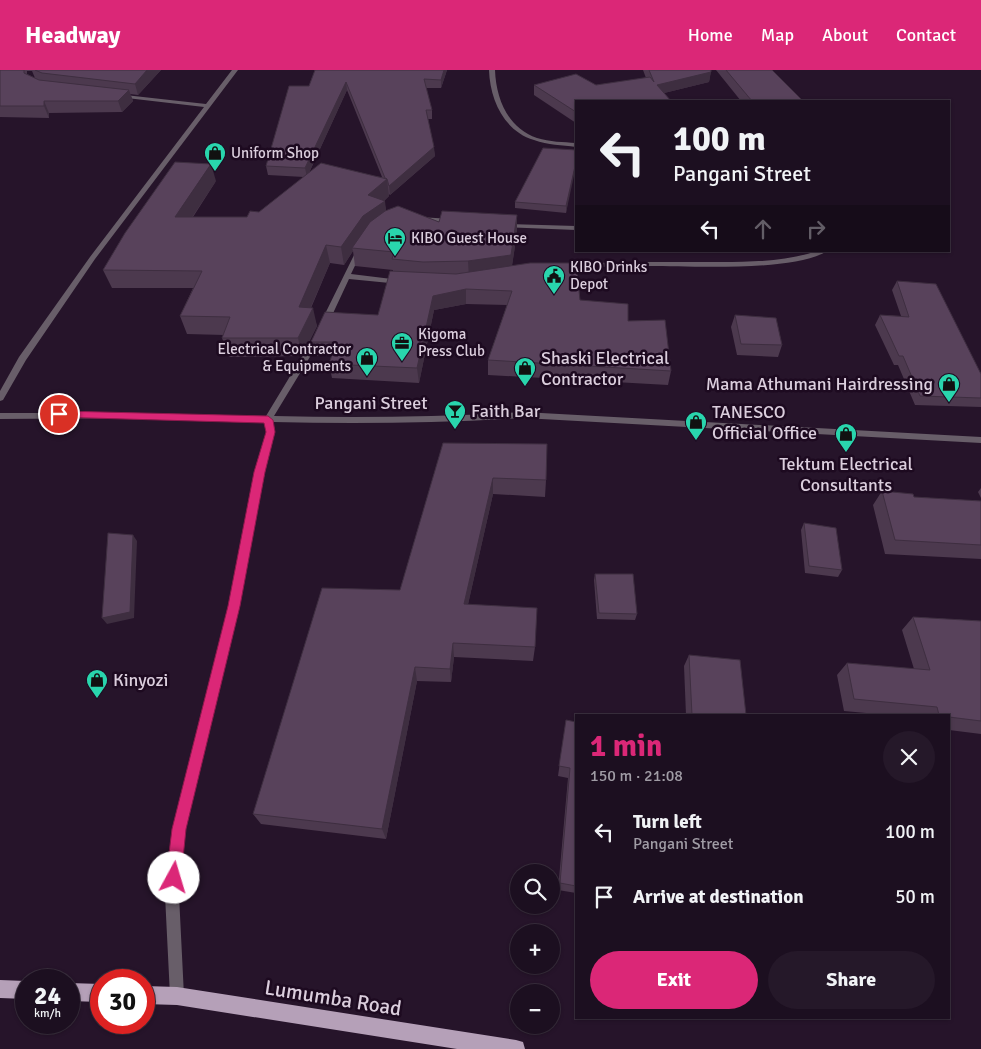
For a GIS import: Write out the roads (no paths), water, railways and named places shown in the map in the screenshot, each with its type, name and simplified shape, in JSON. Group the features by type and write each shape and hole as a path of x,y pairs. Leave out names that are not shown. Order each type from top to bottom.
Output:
{"main road":[{"path":"0,989 15,990"},
{"name":"Lumumba Road","path":"155,995 177,996 516,1049"}],"street":[{"path":"0,398 22,359 92,258 235,70"},
{"path":"492,70 492,80 498,100 506,118 515,128 530,137 575,145"},
{"path":"112,94 209,106"},
{"path":"407,218 457,222"},
{"path":"494,225 531,228 575,228"},
{"path":"177,996 172,895 179,829 234,606 260,472 270,432 268,420 313,349 346,276 363,244"},
{"path":"559,268 586,264 701,266 776,263 810,257 822,252"},
{"path":"346,276 407,282"},
{"name":"Pangani Street","path":"0,416 59,414 268,420 485,418 523,415 981,440"}],"place":[{"name":"Uniform Shop","path":"215,172"},
{"name":"KIBO Guest House","path":"395,257"},
{"name":"KIBO Drinks Depot","path":"554,295"},
{"name":"Kigoma Press Club","path":"402,362"},
{"name":"Electrical Contractor & Equipments","path":"367,377"},
{"name":"Shaski Electrical Contractor","path":"525,387"},
{"name":"Mama Athumani Hairdressing","path":"949,403"},
{"name":"Faith Bar","path":"455,430"},
{"name":"TANESCO Official Office","path":"696,441"},
{"name":"Tektum Electrical Consultants","path":"846,453"},
{"name":"Kinyozi","path":"97,699"}]}
